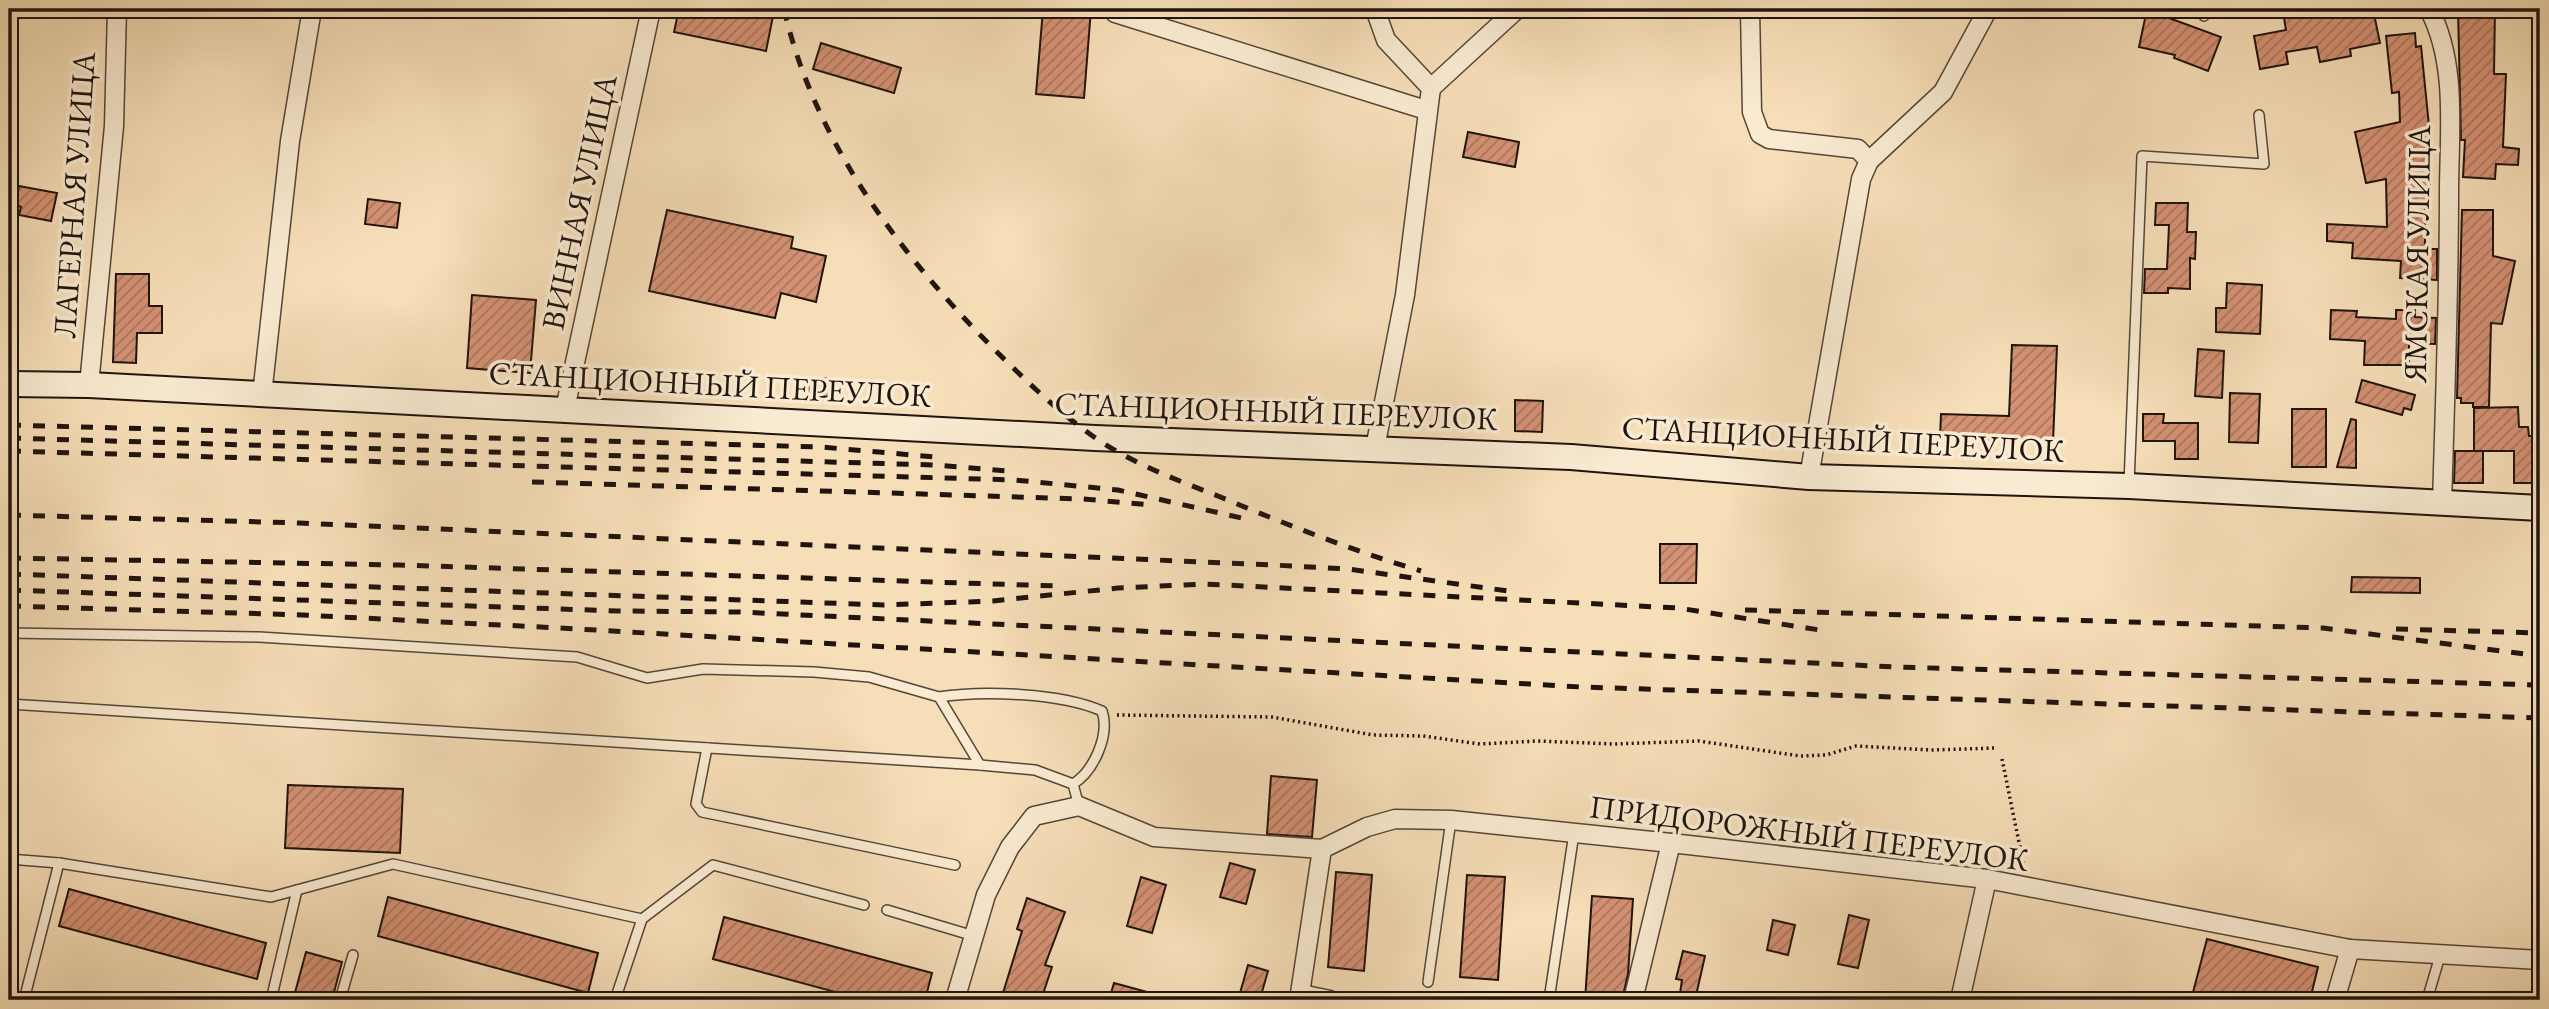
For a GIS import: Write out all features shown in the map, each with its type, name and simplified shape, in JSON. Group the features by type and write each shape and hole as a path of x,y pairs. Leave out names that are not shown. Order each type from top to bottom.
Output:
{"main road":[{"name":"СТАНЦИОННЫЙ ПЕРЕУЛОК","path":"9,384 89,385 1095,438 1571,457 1809,477 2129,486 2540,508"}],"street":[{"name":"ЛАГЕРНАЯ УЛИЦА","path":"89,385 114,126 117,9"},
{"path":"262,395 290,141 312,9"},
{"name":"ВИННАЯ УЛИЦА","path":"565,409 650,9"},
{"path":"1375,9 1386,40 1430,88"},
{"path":"1375,448 1405,295 1430,88 1517,9"},
{"path":"1750,9 1752,112 1760,134 1769,139 1857,149 1868,161"},
{"path":"1809,477 1861,178 1868,161 1943,92 1988,9"},
{"name":"ЯМСКАЯ УЛИЦА","path":"2430,9 2443,43 2449,83 2448,321 2441,504"},
{"path":"1115,13 1426,110"},
{"path":"955,1000 986,895 1004,859 1034,816 1079,806 1154,837 1322,849 1300,997 1330,1000"},
{"name":"ПРИДОРОЖНЫЙ ПЕРЕУЛОК","path":"1322,849 1367,827 1395,819 1451,820 1987,879 2350,949 2540,960"},
{"path":"1633,1000 1671,843"},
{"path":"1960,1000 1987,879"},
{"path":"2335,1000 2350,949"}],"lane":[{"path":"2129,486 2142,156 2264,164 2259,115"},
{"path":"9,633 259,637 577,657 647,678 702,669 814,672 869,677 939,697 969,692 1048,699 1089,705 1102,711 1104,716 1102,739 1091,768 1073,784"},
{"path":"939,697 981,765"},
{"path":"9,704 981,765 1035,770 1073,784"},
{"path":"706,748 696,804 702,811 956,865"},
{"path":"1073,784 1079,806"},
{"path":"1428,982 1451,820"},
{"path":"1549,1000 1574,833"},
{"path":"9,859 59,863 271,897 393,864 642,919"},
{"path":"24,1000 59,863"},
{"path":"615,1000 642,919 713,865 864,905"},
{"path":"271,1000 297,890"},
{"path":"887,909 974,936"},
{"path":"340,1000 353,955"},
{"path":"2427,1000 2440,956"}],"path":[{"path":"1104,716 1272,717 1373,735 1423,736 1480,744 1537,741 1614,744 1699,741 1800,756 1826,755 1856,746 1931,750 1996,748"},
{"path":"2002,759 2014,806 2028,889"}],"building":[{"path":"679,9 740,9 773,16 766,51 674,32"},
{"path":"1043,9 1091,9 1084,98 1036,94"},
{"path":"2147,9 2170,12 2169,18 2221,37 2208,71 2174,58 2175,55 2139,47"},
{"path":"2323,9 2349,9 2350,12 2373,9 2380,43 2350,49 2351,56 2320,62 2317,47 2286,52 2288,64 2260,69 2254,36 2286,30 2284,18"},
{"path":"2458,9 2495,9 2494,74 2506,74 2503,147 2519,149 2518,165 2496,164 2495,179 2463,177 2465,140 2461,140"},
{"path":"2415,33 2416,47 2421,46 2430,136 2430,200 2425,200 2425,249 2437,249 2437,280 2400,278 2401,261 2352,258 2353,243 2327,241 2327,224 2387,227 2386,179 2366,183 2355,132 2400,122 2399,92 2392,93 2386,36"},
{"path":"821,43 901,68 894,93 813,69"},
{"path":"1468,132 1519,142 1515,167 1463,157"},
{"path":"19,186 57,193 51,221 19,215 21,207 15,204"},
{"path":"368,199 400,203 397,228 365,224"},
{"path":"2156,203 2188,203 2187,232 2196,232 2195,259 2190,258 2190,289 2168,288 2168,293 2144,293 2145,269 2167,269 2169,225 2155,225"},
{"path":"667,210 793,237 791,248 826,256 816,302 781,293 775,318 649,291"},
{"path":"2462,210 2493,210 2493,256 2515,261 2502,324 2491,323 2489,407 2473,407 2473,403 2461,403 2461,398 2457,398"},
{"path":"116,274 149,274 149,306 162,306 162,333 137,333 136,363 113,362"},
{"path":"2227,283 2262,285 2260,334 2216,332 2216,308 2226,308"},
{"path":"472,295 536,300 530,373 467,368"},
{"path":"2331,310 2357,311 2356,317 2396,319 2396,310 2415,310 2415,317 2436,318 2435,344 2409,343 2409,365 2364,365 2365,341 2330,339"},
{"path":"2012,345 2057,346 2053,442 1940,437 1941,414 2009,416"},
{"path":"2198,349 2224,351 2222,398 2195,396"},
{"path":"803,378 836,379 836,397 803,396"},
{"path":"2362,380 2415,395 2411,410 2404,408 2402,415 2356,402"},
{"path":"2230,393 2260,394 2258,443 2229,442"},
{"path":"1515,400 1543,401 1542,432 1515,431"},
{"path":"2518,407 2519,427 2528,427 2529,436 2540,436 2540,483 2514,483 2514,451 2474,451 2474,408"},
{"path":"2292,409 2326,409 2326,467 2292,467"},
{"path":"2143,414 2164,414 2163,423 2198,423 2198,459 2175,459 2175,441 2143,441"},
{"path":"2351,419 2356,420 2356,468 2337,467"},
{"path":"2455,451 2483,451 2483,483 2454,483"},
{"path":"1660,544 1697,544 1696,583 1660,583"},
{"path":"2352,577 2420,578 2420,593 2351,592"},
{"path":"1271,776 1317,780 1312,837 1267,834"},
{"path":"288,785 403,789 400,853 285,848"},
{"path":"1230,863 1255,870 1246,904 1220,897"},
{"path":"1336,872 1372,875 1364,971 1328,967"},
{"path":"1467,875 1505,877 1498,980 1460,977"},
{"path":"1141,877 1166,885 1152,933 1127,926"},
{"path":"69,889 266,943 257,979 59,926"},
{"path":"1592,896 1633,899 1628,974 1622,1000 1585,1000"},
{"path":"388,897 598,953 588,993 378,936"},
{"path":"1027,898 1065,912 1045,965 1052,967 1041,1000 1028,1000 1003,993 1022,931 1017,929"},
{"path":"1849,915 1869,920 1858,968 1838,964"},
{"path":"724,917 932,973 925,1000 865,1000 713,959"},
{"path":"1773,920 1795,925 1788,955 1767,950"},
{"path":"2207,939 2318,967 2310,1000 2191,1000"},
{"path":"1683,951 1705,956 1695,1000 1679,1000 1682,980 1676,979"},
{"path":"306,952 342,962 332,1000 293,1000"},
{"path":"1248,965 1268,971 1260,999 1240,993"},
{"path":"1114,983 1158,995 1157,1000 1109,1000"}],"railway":[{"path":"784,9 816,104 864,191 893,233 957,310 1003,358 1054,405 1108,446 1154,470 1318,536 1421,571"},
{"path":"9,425 821,447 935,457"},
{"path":"9,438 934,465 1008,471"},
{"path":"9,451 1015,480 1118,490 1246,519"},
{"path":"532,482 1083,499 1152,505"},
{"path":"9,515 300,523 1273,565 1348,569 1508,591"},
{"path":"9,558 399,565 1058,586"},
{"path":"9,574 884,605 993,601 1118,588 1205,584 1678,608 1826,631"},
{"path":"9,590 618,611 740,612 1896,667 2540,685"},
{"path":"9,606 302,615 560,628 1581,687 2540,718"},
{"path":"1745,610 2323,628 2540,656"},
{"path":"2396,629 2540,633"}]}
